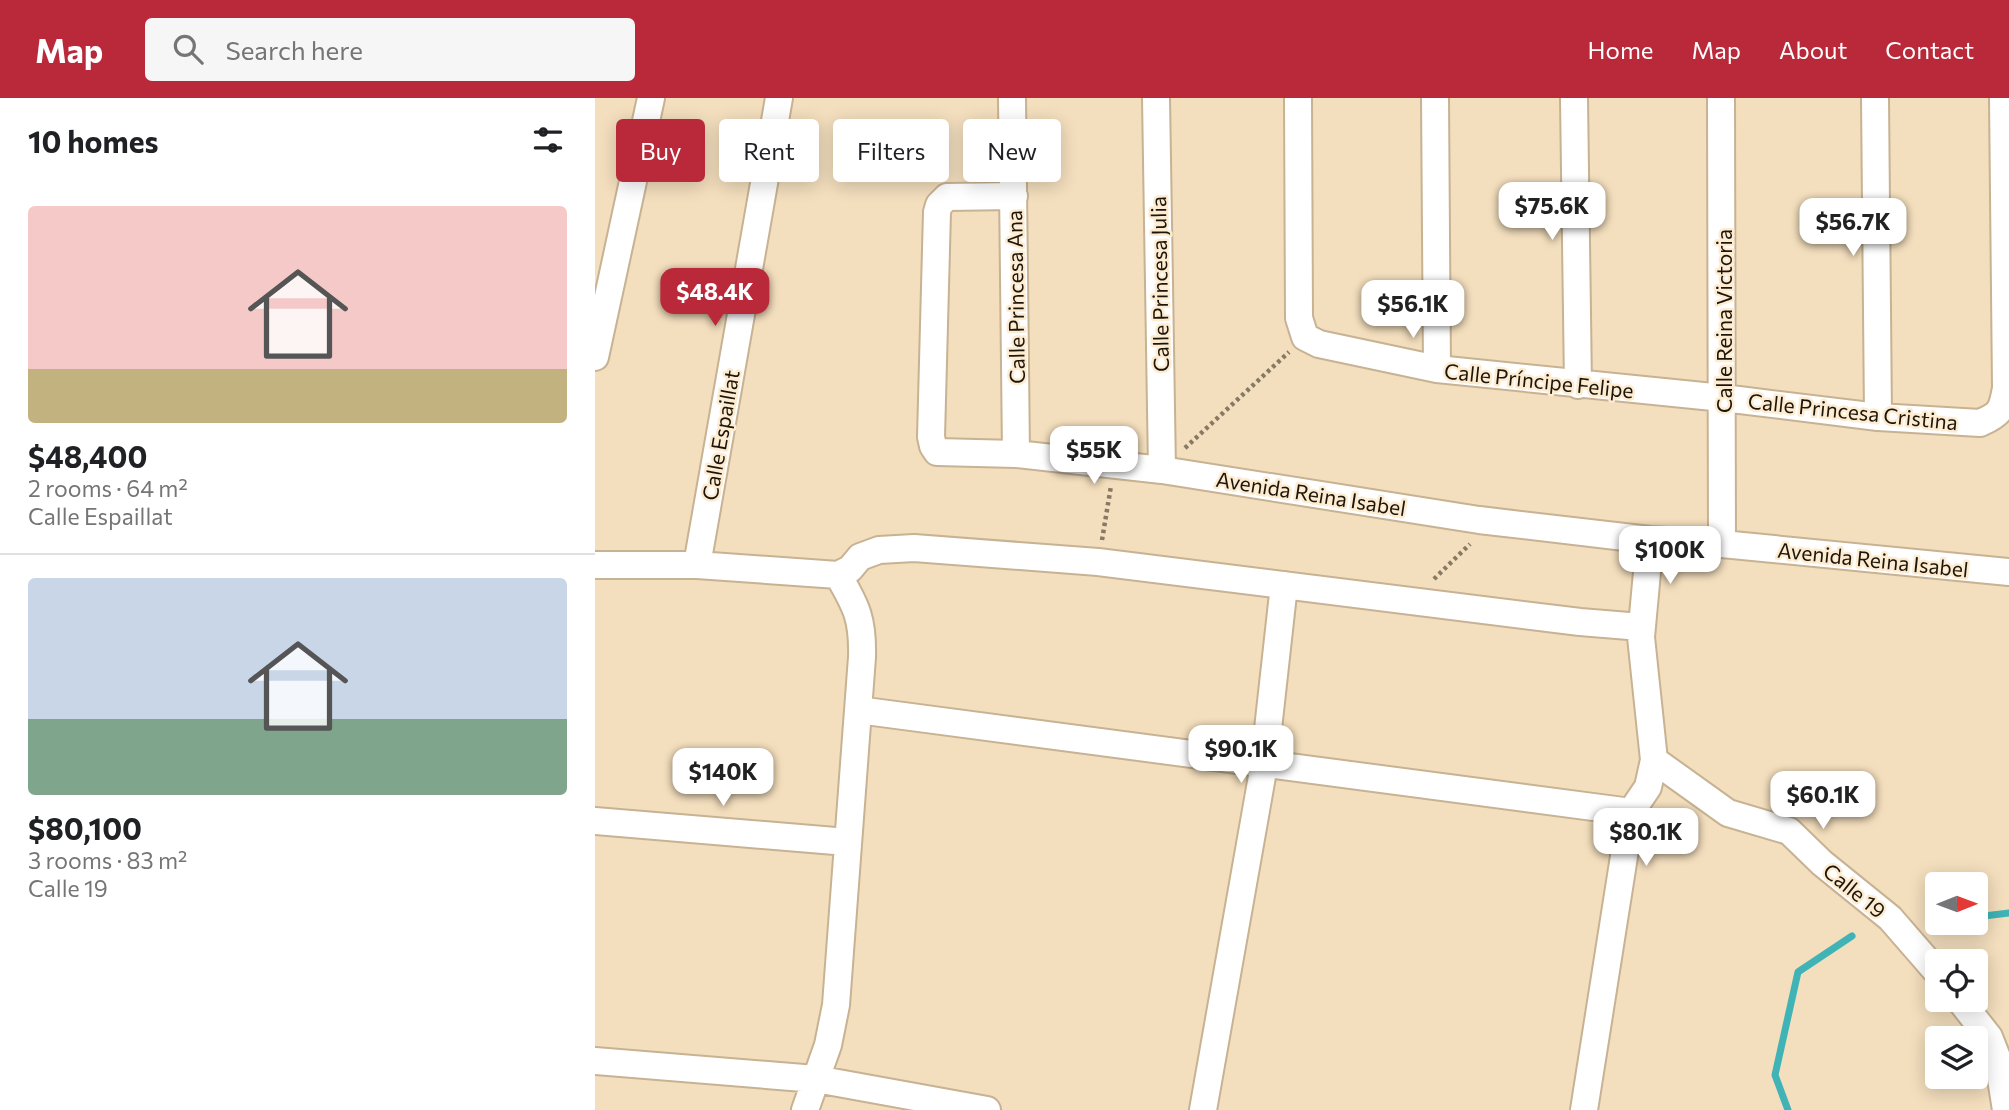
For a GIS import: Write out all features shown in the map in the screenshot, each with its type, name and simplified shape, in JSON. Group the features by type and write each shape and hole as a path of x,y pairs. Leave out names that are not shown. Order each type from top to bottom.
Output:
{"street":[{"path":"595,357 651,98"},
{"name":"Calle Espaillat","path":"697,565 779,98"},
{"name":"Calle Princesa Ana","path":"1013,98 1016,454"},
{"name":"Calle Princesa Julia","path":"1156,98 1162,470"},
{"path":"1298,98 1300,318 1305,337"},
{"path":"1435,98 1437,369"},
{"path":"1574,98 1578,385"},
{"name":"Calle Reina Victoria","path":"1721,98 1722,544"},
{"path":"1875,98 1878,417"},
{"name":"Calle Princesa Cristina","path":"1723,398 1878,417 1980,423 1995,416 2002,408 2006,388 2003,98"},
{"name":"Avenida Reina Isabel","path":"1014,196 947,197 939,205 931,437 937,452 1016,454 1162,470 1479,520 1650,540 1722,544 2009,572"},
{"name":"Calle Príncipe Felipe","path":"1305,337 1319,345 1437,369 1723,398"},
{"path":"1584,1110 1631,812 1647,787 1654,760 1641,626 1650,540"},
{"path":"595,565 697,565 838,575 850,569 860,557 879,550 914,548 1098,562 1580,622 1641,626"},
{"path":"805,1110 828,1045 836,1005 863,631 856,605 838,575"},
{"path":"1203,1110 1264,765 1285,585"},
{"path":"858,710 1631,812"},
{"name":"Calle 19","path":"1654,760 1728,813 1789,831 1822,863 1890,918 1925,958"},
{"path":"595,821 847,842"},
{"path":"1969,1012 2003,1061 2006,1110"},
{"path":"595,1061 816,1079 987,1110"}],"path":[{"path":"1162,470 1305,337"},
{"path":"1098,562 1115,465"},
{"path":"1415,600 1444,567 1469,545 1479,520"}],"waterway":[{"path":"1988,916 2009,913"},
{"path":"1788,1110 1775,1075 1798,972 1852,936"}]}
